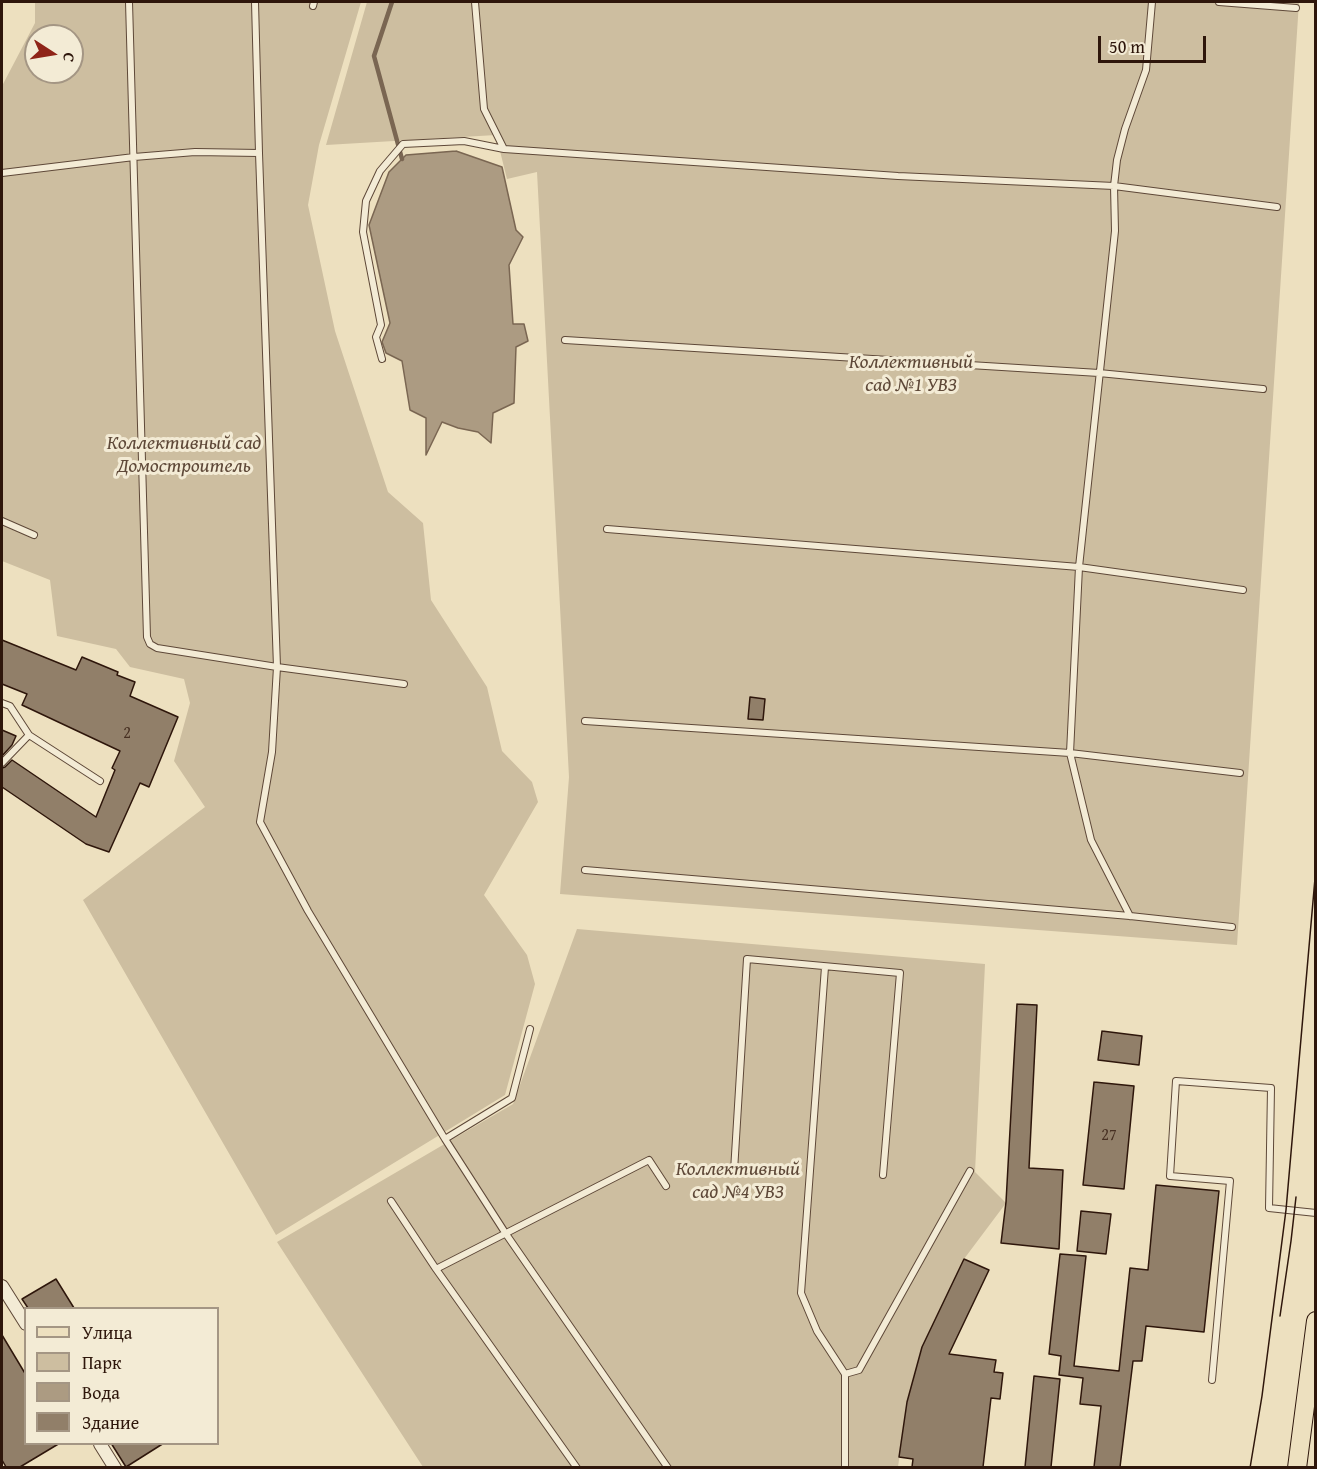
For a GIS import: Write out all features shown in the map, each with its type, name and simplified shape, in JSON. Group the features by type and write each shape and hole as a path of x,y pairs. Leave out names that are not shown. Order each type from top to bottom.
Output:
{"main road":[{"path":"1297,1467 1316,1321"}],"street":[{"path":"2,1286 24,1321"},
{"path":"101,1445 115,1467"}],"lane":[{"path":"129,2 147,637 150,644 157,648 404,684"},
{"path":"255,2 278,667 272,752 260,822 308,911 444,1139 506,1234 668,1467"},
{"path":"475,2 484,109 504,149"},
{"path":"1130,916 1091,840 1070,753 1080,567 1115,231 1114,186 1117,160 1125,129 1146,70 1152,2"},
{"path":"1219,2 1296,8"},
{"path":"382,359 376,338 381,326 363,232 366,201 380,171 403,144 464,141 504,149 898,176 1114,186 1277,207"},
{"path":"2,173 195,152 259,153"},
{"path":"565,340 1099,373 1263,389"},
{"path":"2,521 34,535"},
{"path":"607,529 1080,567 1243,590"},
{"path":"2,703 10,706 29,735 100,781"},
{"path":"585,721 1070,753 1240,773"},
{"path":"2,763 29,735"},
{"path":"585,870 1130,916 1232,927"},
{"path":"734,1171 747,959 900,973 883,1175"},
{"path":"825,966 801,1293 817,1331 845,1374 845,1467"},
{"path":"444,1139 512,1098 530,1029"},
{"path":"1212,1380 1230,1181 1170,1176 1176,1081 1271,1088 1269,1208 1316,1213"},
{"path":"436,1269 649,1160 666,1186"},
{"path":"845,1374 859,1370 970,1171"},
{"path":"391,1201 436,1269 577,1467"}],"green space":[{"name":"Коллективный сад Домостроитель","path":"35,2 361,2 319,145 308,205 335,331 388,492 423,523 431,600 487,687 502,751 532,782 538,802 484,895 527,955 535,984 505,1095 276,1235 83,900 205,807 174,761 190,703 184,679 130,667 116,649 57,636 50,580 2,561 2,86 24,44 24,84 84,84 84,24 34,24"},
{"name":"Коллективный сад №1 УВЗ","path":"367,2 1299,2 1237,945 560,894 569,777 537,172 507,179 496,135 326,145"},
{"name":"Коллективный сад №4 УВЗ","path":"577,929 985,964 975,1172 1006,1203 964,1259 922,1347 907,1402 898,1467 423,1467 277,1242 513,1104"}],"water":[{"path":"456,151 502,167 516,230 523,237 509,265 513,324 524,324 528,341 516,347 514,403 493,413 491,443 478,432 442,422 426,455 426,418 410,410 402,361 386,353 382,342 390,323 369,225 389,172 406,155"}],"building":[{"path":"2,640 76,670 82,657 118,672 117,675 135,682 130,696 178,717 149,787 140,783 109,852 86,844 2,787 2,768 12,760 96,817 120,751 22,705 27,694 2,684"},
{"path":"750,697 765,699 763,720 748,719"},
{"path":"2,730 16,736 12,745 2,756"},
{"path":"1017,1004 1037,1005 1029,1168 1063,1170 1059,1249 1001,1243 1006,1202"},
{"path":"1102,1031 1142,1036 1139,1065 1098,1060"},
{"path":"1094,1082 1134,1086 1124,1189 1083,1185"},
{"path":"1156,1185 1219,1191 1204,1332 1146,1326 1142,1361 1133,1361 1120,1467 1094,1467 1101,1406 1080,1404 1083,1378 1059,1375 1061,1356 1049,1354 1060,1254 1086,1256 1074,1366 1119,1371 1130,1268 1148,1270"},
{"path":"1081,1211 1111,1214 1106,1254 1077,1251"},
{"path":"964,1259 989,1270 949,1354 996,1360 994,1372 1003,1373 1000,1399 991,1398 983,1467 912,1467 913,1459 899,1457 907,1402 922,1347"},
{"path":"56,1279 73,1307 27,1307 22,1299"},
{"path":"2,1335 24,1372 24,1445 57,1445 20,1467 6,1467 2,1460"},
{"path":"1034,1376 1060,1379 1051,1467 1025,1467"},
{"path":"112,1445 161,1445 126,1467"}],"waterway":[{"path":"392,2 374,56 402,159"}],"tram line":[{"path":"1250,1468 1262,1396 1286,1210 1316,867"},
{"path":"1280,1316 1296,1197"}]}
